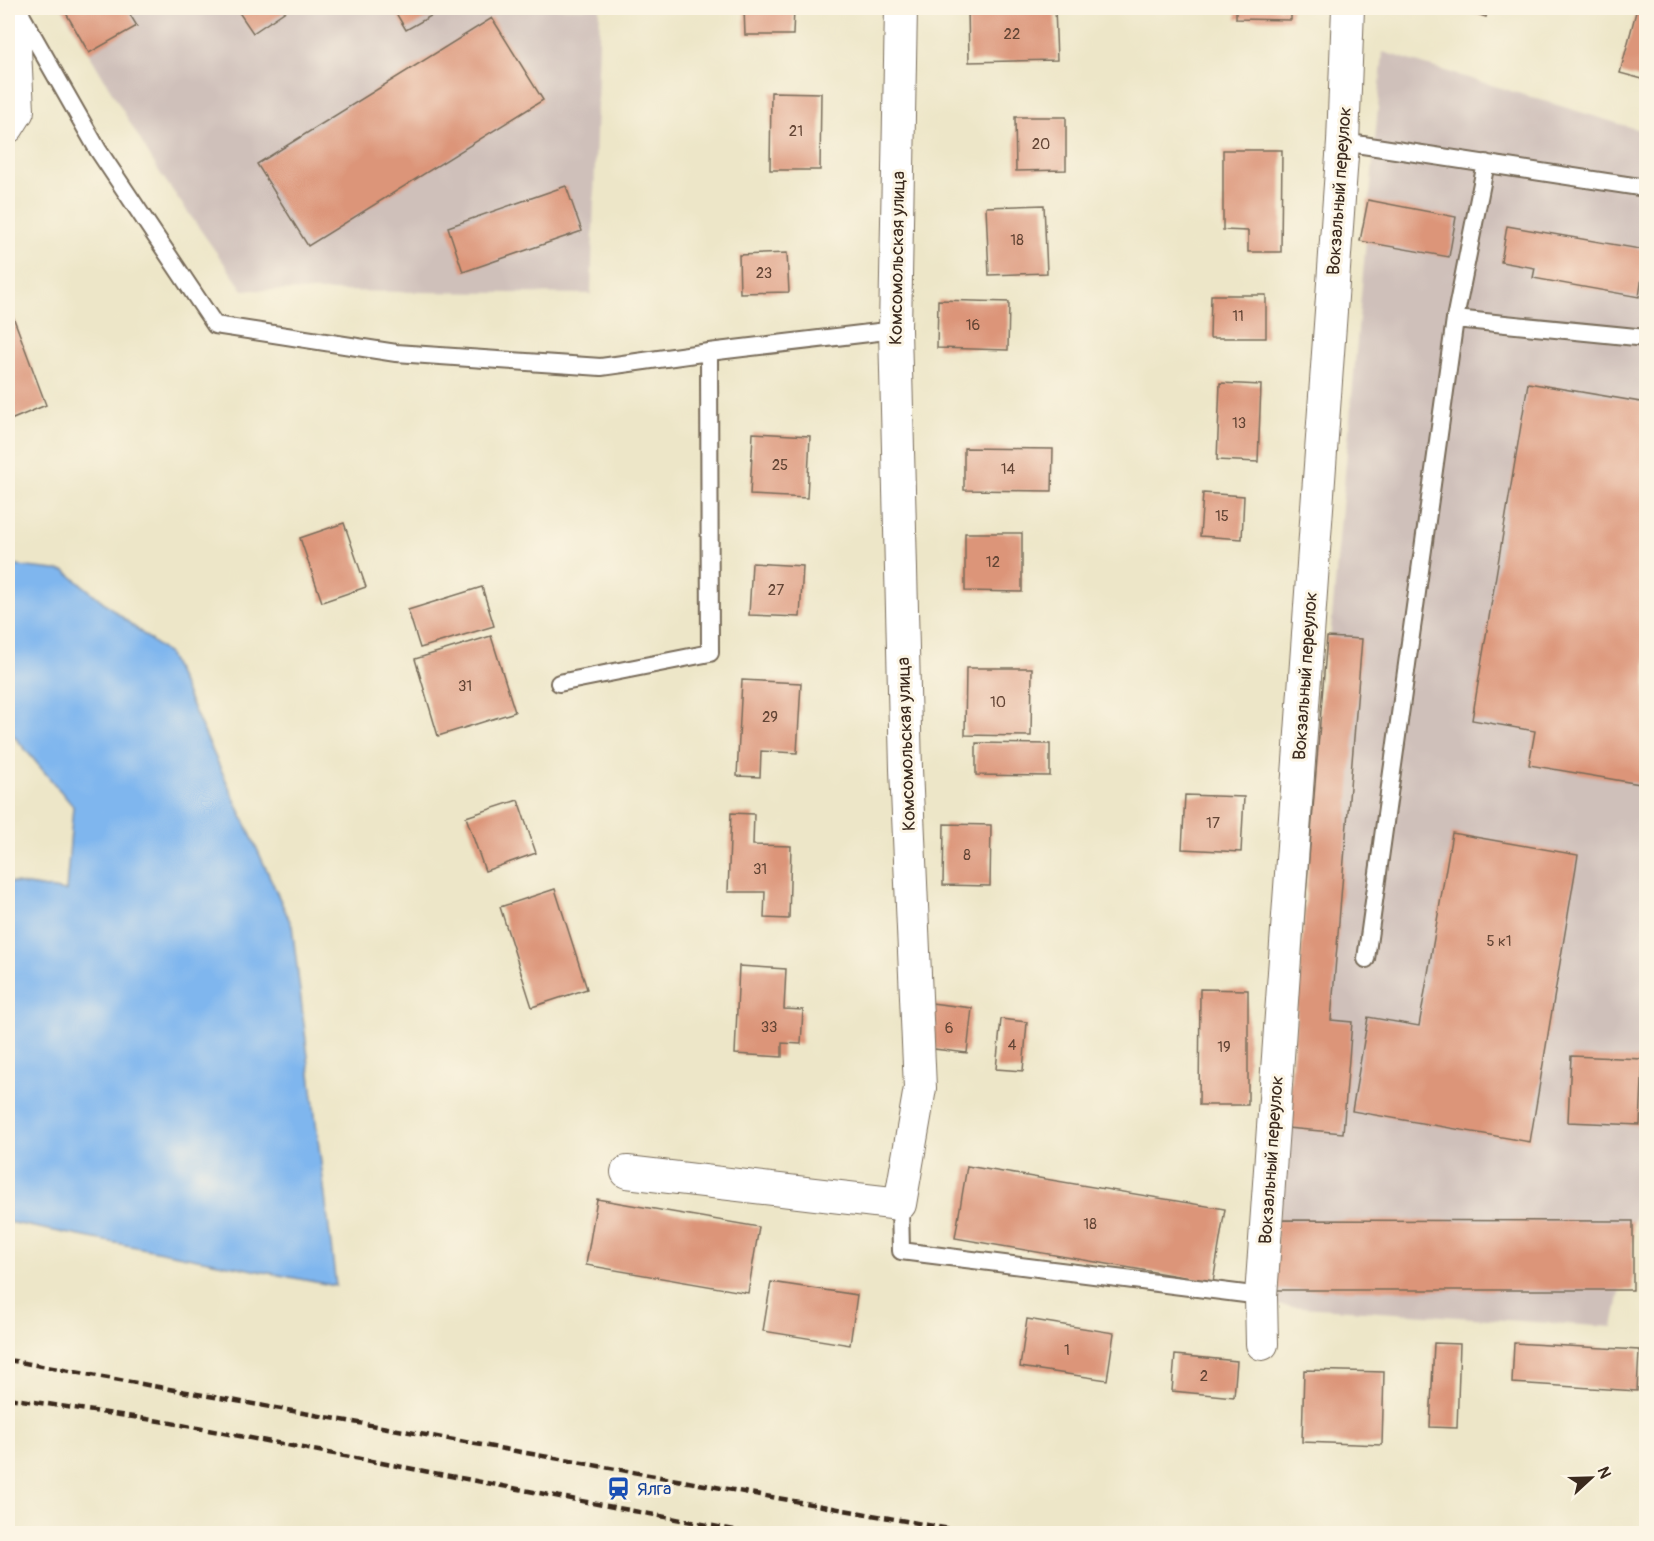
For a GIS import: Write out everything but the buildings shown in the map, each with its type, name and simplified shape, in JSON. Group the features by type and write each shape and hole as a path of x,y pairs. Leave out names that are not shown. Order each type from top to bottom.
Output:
{"street":[{"path":"8,127 18,111 14,8"},
{"name":"Комсомольская улица","path":"900,1204 920,1088 906,769 895,330 901,8"},
{"name":"Вокзальный переулок","path":"1262,1344 1261,1296 1343,142 1348,8"},
{"path":"627,1172 900,1204"}],"lane":[{"path":"14,8 98,150 215,325 396,352 601,367 895,330"},
{"path":"1343,142 1647,188"},
{"path":"1366,959 1455,319 1486,163"},
{"path":"1455,319 1647,338"},
{"path":"559,683 710,653 709,352"},
{"path":"900,1204 901,1251 1261,1296"}],"shaded area":[{"path":"62,8 600,8 591,294 243,290 158,170"},
{"path":"1383,52 1646,132 1646,1159 1613,1327 1270,1305"}],"water":[{"path":"8,565 65,571 169,655 292,926 336,1286 8,1222 8,882 66,891 73,806 8,729"}],"railway":[{"path":"8,1360 978,1534"},
{"path":"8,1398 166,1422 755,1534"}],"place":[{"name":"Ялга","path":"619,1489"}]}
